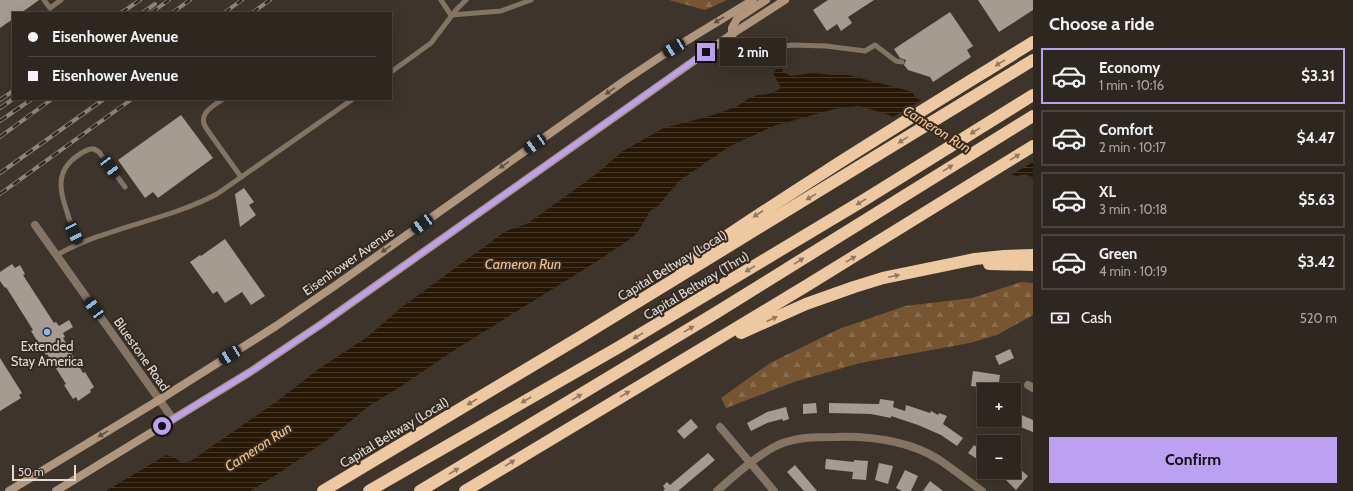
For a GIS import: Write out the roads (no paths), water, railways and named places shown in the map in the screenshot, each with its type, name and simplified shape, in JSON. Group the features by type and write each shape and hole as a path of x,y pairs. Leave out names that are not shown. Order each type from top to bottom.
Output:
{"highway":[{"path":"577,340 742,224 838,162 1033,42"},
{"name":"Capital Beltway (Local)","path":"323,491 577,340 1033,60"},
{"name":"Capital Beltway (Thru)","path":"369,491 619,347 1033,95"},
{"path":"420,491 714,314 1031,117"},
{"path":"464,491 1033,146"},
{"path":"685,358 829,295 883,278 975,259 1033,255"},
{"path":"940,267 988,264 1033,265"}],"main road":[{"name":"Eisenhower Avenue","path":"8,491 242,348 307,305 624,81 663,55 753,0"},
{"path":"732,34 732,28 737,19 766,0"},
{"path":"56,491 250,372 323,323 732,34 785,0"}],"street":[{"name":"Bluestone Road","path":"35,225 173,420"},
{"path":"720,427 774,491"},
{"path":"717,491 778,445 792,440 815,437 866,437 897,443 920,450 936,458 982,491"}],"lane":[{"path":"44,0 50,8 61,0"},
{"path":"441,0 452,15"},
{"path":"392,71 431,43 460,5 466,0"},
{"path":"452,15 501,11 531,0"},
{"path":"732,34 740,47 744,50 767,49 792,45 819,46 864,51 875,45 896,61 902,62"},
{"path":"222,100 204,115 203,121 206,128 241,178"},
{"path":"57,255 80,243 198,203 217,194 352,100"},
{"path":"80,243 69,219 61,192 62,176 67,165 86,150 92,148 98,152 125,187"}],"water":[{"name":"Cameron Run","path":"777,69 782,69 783,72 791,76 813,73 848,75 913,93 915,97 939,110 958,136 1033,158 1033,181 1032,177 1025,174 1017,176 973,166 913,126 887,114 859,106 834,109 774,126 730,146 679,181 659,205 650,211 633,237 369,406 330,438 250,491 106,491 166,455 175,458 182,463 191,461 276,402 320,368 366,338 402,307 506,231 527,224 595,175 623,151 664,128 710,116 738,106 748,99 758,95 769,94 781,88 773,73"}],"railway":[{"path":"122,12 140,0"},
{"path":"152,12 169,0"},
{"path":"173,12 190,0"},
{"path":"225,12 242,0"},
{"path":"253,12 270,0"},
{"path":"143,12 155,4"},
{"path":"0,100 12,92"},
{"path":"0,108 12,100"},
{"path":"0,121 31,100"},
{"path":"0,137 51,100"},
{"path":"0,173 103,100"},
{"path":"0,194 131,100"}],"place":[{"name":"Extended Stay America","path":"47,332"}]}
